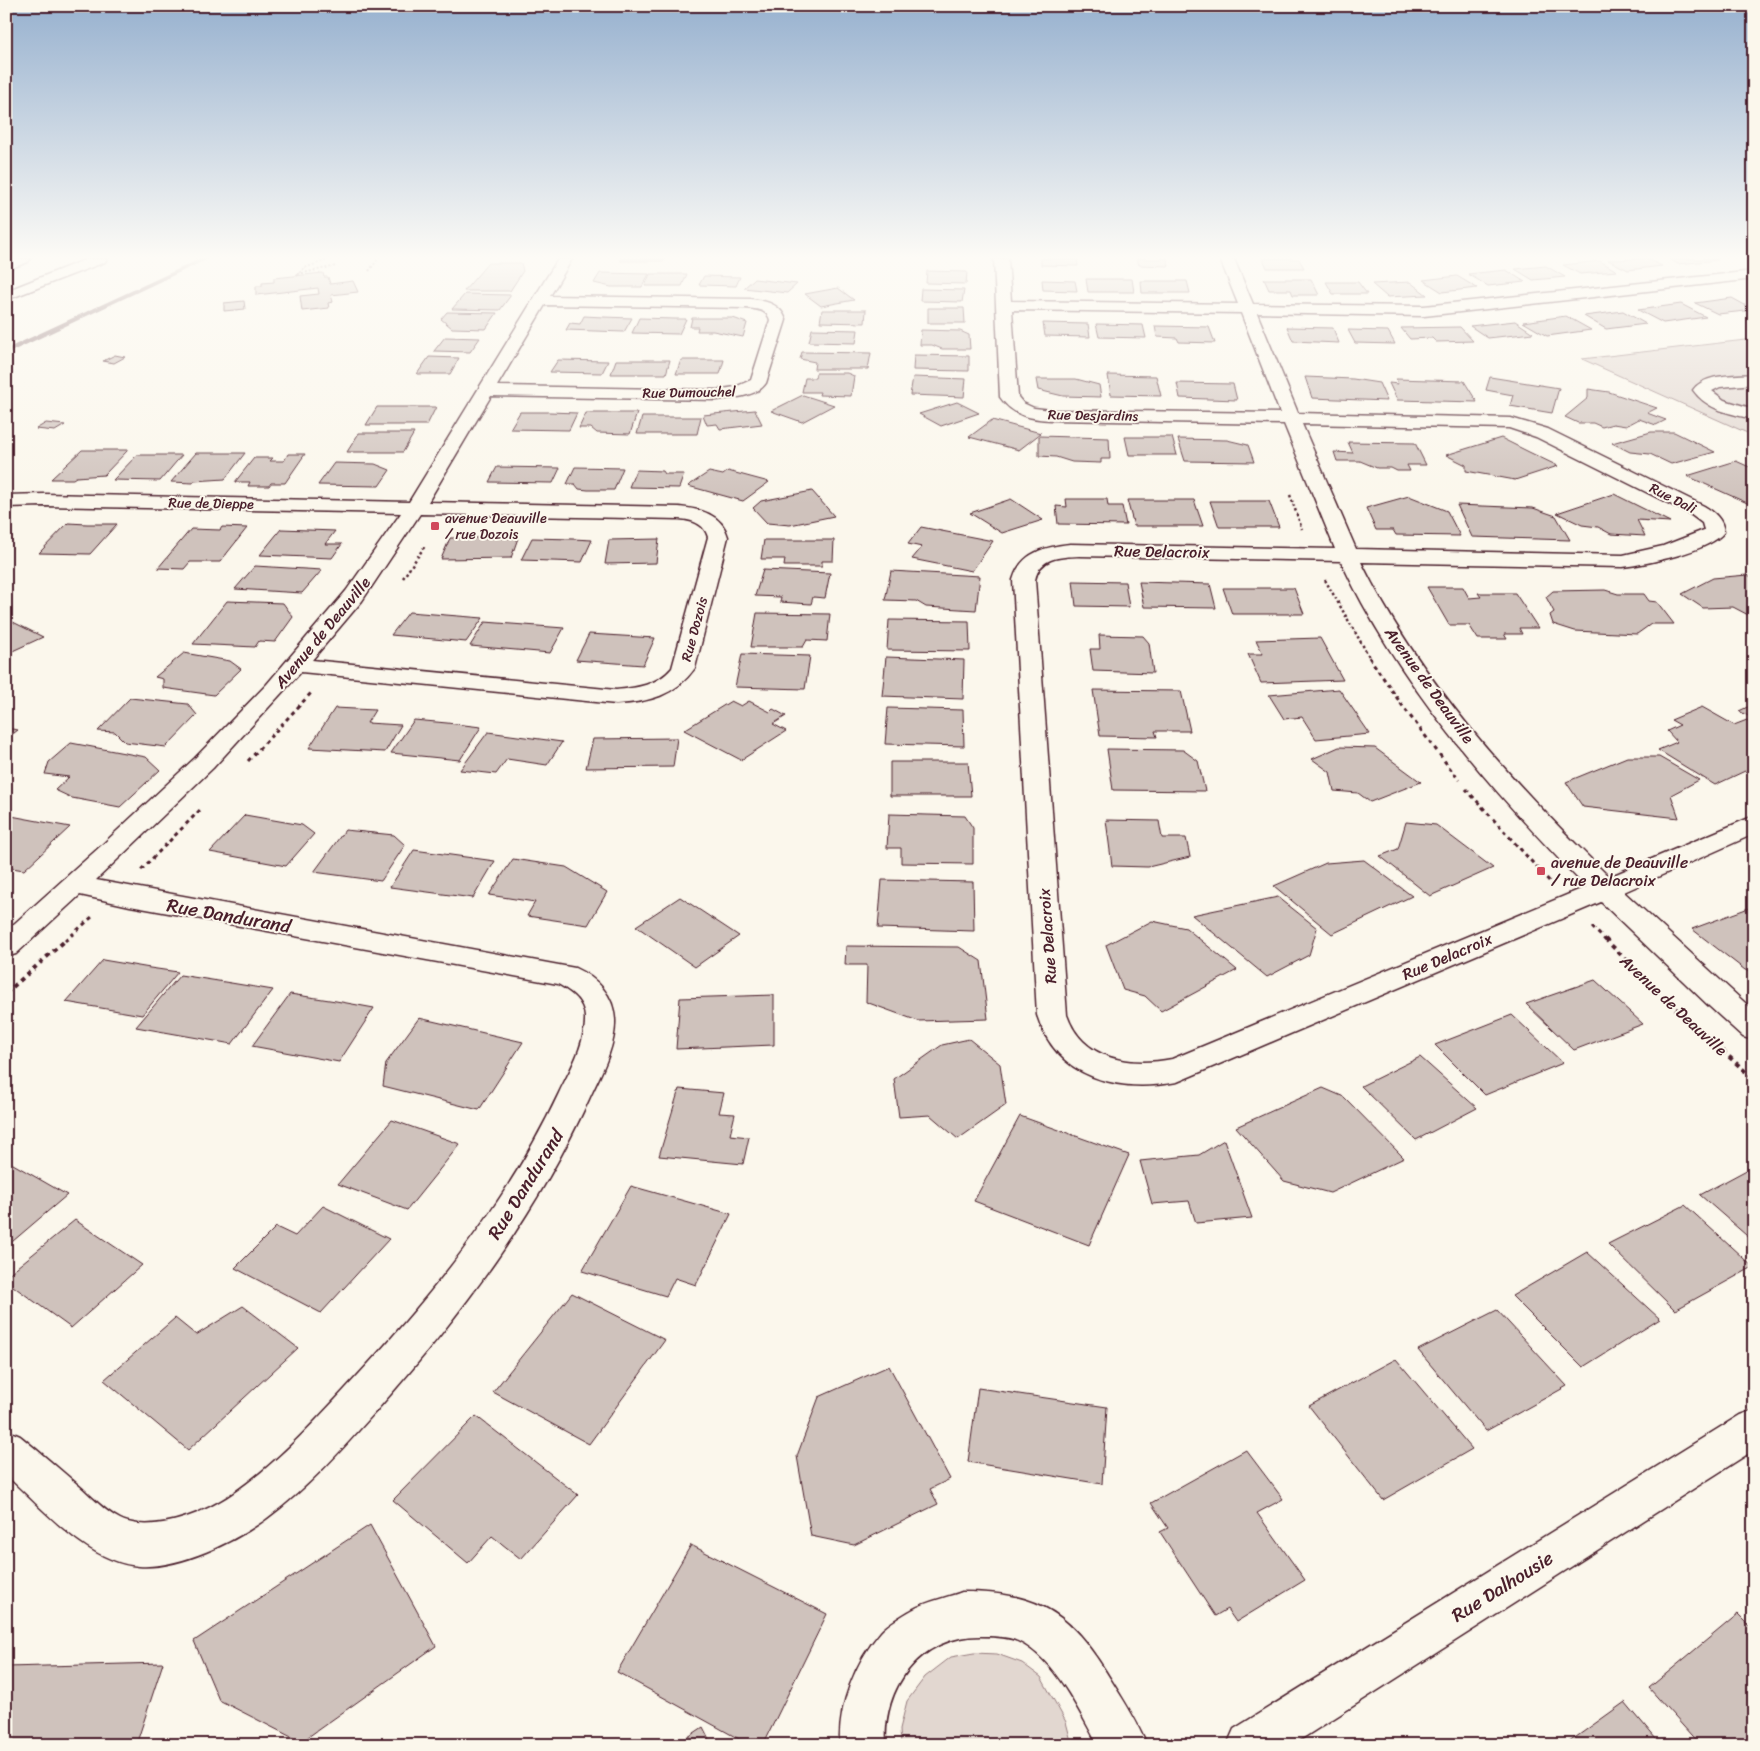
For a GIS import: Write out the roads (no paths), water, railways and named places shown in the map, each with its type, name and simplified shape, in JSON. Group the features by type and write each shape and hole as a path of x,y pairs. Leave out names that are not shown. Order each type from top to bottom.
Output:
{"main road":[{"name":"Avenue de Deauville","path":"6,947 75,885 204,763 297,665 354,596 415,507 516,341"},
{"name":"Rue Dumouchel","path":"486,391 716,395 739,392 753,387 761,378 772,341"},
{"name":"Rue Desjardins","path":"1005,341 1009,398 1018,408 1028,412 1052,415 1291,418"},
{"name":"Avenue de Deauville","path":"1260,341 1347,555 1387,627 1434,696 1523,803 1604,889 1690,974 1754,1029"},
{"path":"1754,380 1715,383 1702,390 1706,396 1717,402 1754,414"},
{"name":"Rue Dali","path":"1291,418 1484,421 1523,426 1542,433 1697,510 1712,521 1714,532 1703,539 1643,558 1623,562 1347,555"},
{"name":"Rue de Dieppe","path":"6,501 44,500 415,507"},
{"name":"Rue Dozois","path":"297,665 616,697 632,696 647,692 671,682 679,675 683,668 718,537 717,532 709,522 691,514 679,513 415,507"},
{"name":"Rue Delacroix","path":"1347,555 1063,550 1048,553 1038,558 1025,570 1024,580 1052,1015 1059,1034 1082,1056 1107,1071 1129,1075 1152,1075 1177,1070 1604,889"},
{"path":"1604,889 1754,824"},
{"name":"Rue Dandurand","path":"6,1449 102,1532 122,1542 145,1545 193,1534 224,1521 254,1503 278,1483 392,1367 512,1212 536,1174 563,1123 590,1061 600,1031 600,1014 590,992 581,983 565,976 130,897 75,885"},
{"name":"Rue Dalhousie","path":"1250,1745 1754,1428"},
{"path":"863,1745 862,1728 874,1682 897,1647 928,1624 962,1614 994,1614 1027,1621 1057,1642 1081,1671 1124,1745"}],"waterway":[{"path":"6,352 30,341"}],"place":[{"name":"avenue Deauville / rue Dozois","path":"435,526"},
{"name":"avenue de Deauville / rue Delacroix","path":"1541,871"}]}
